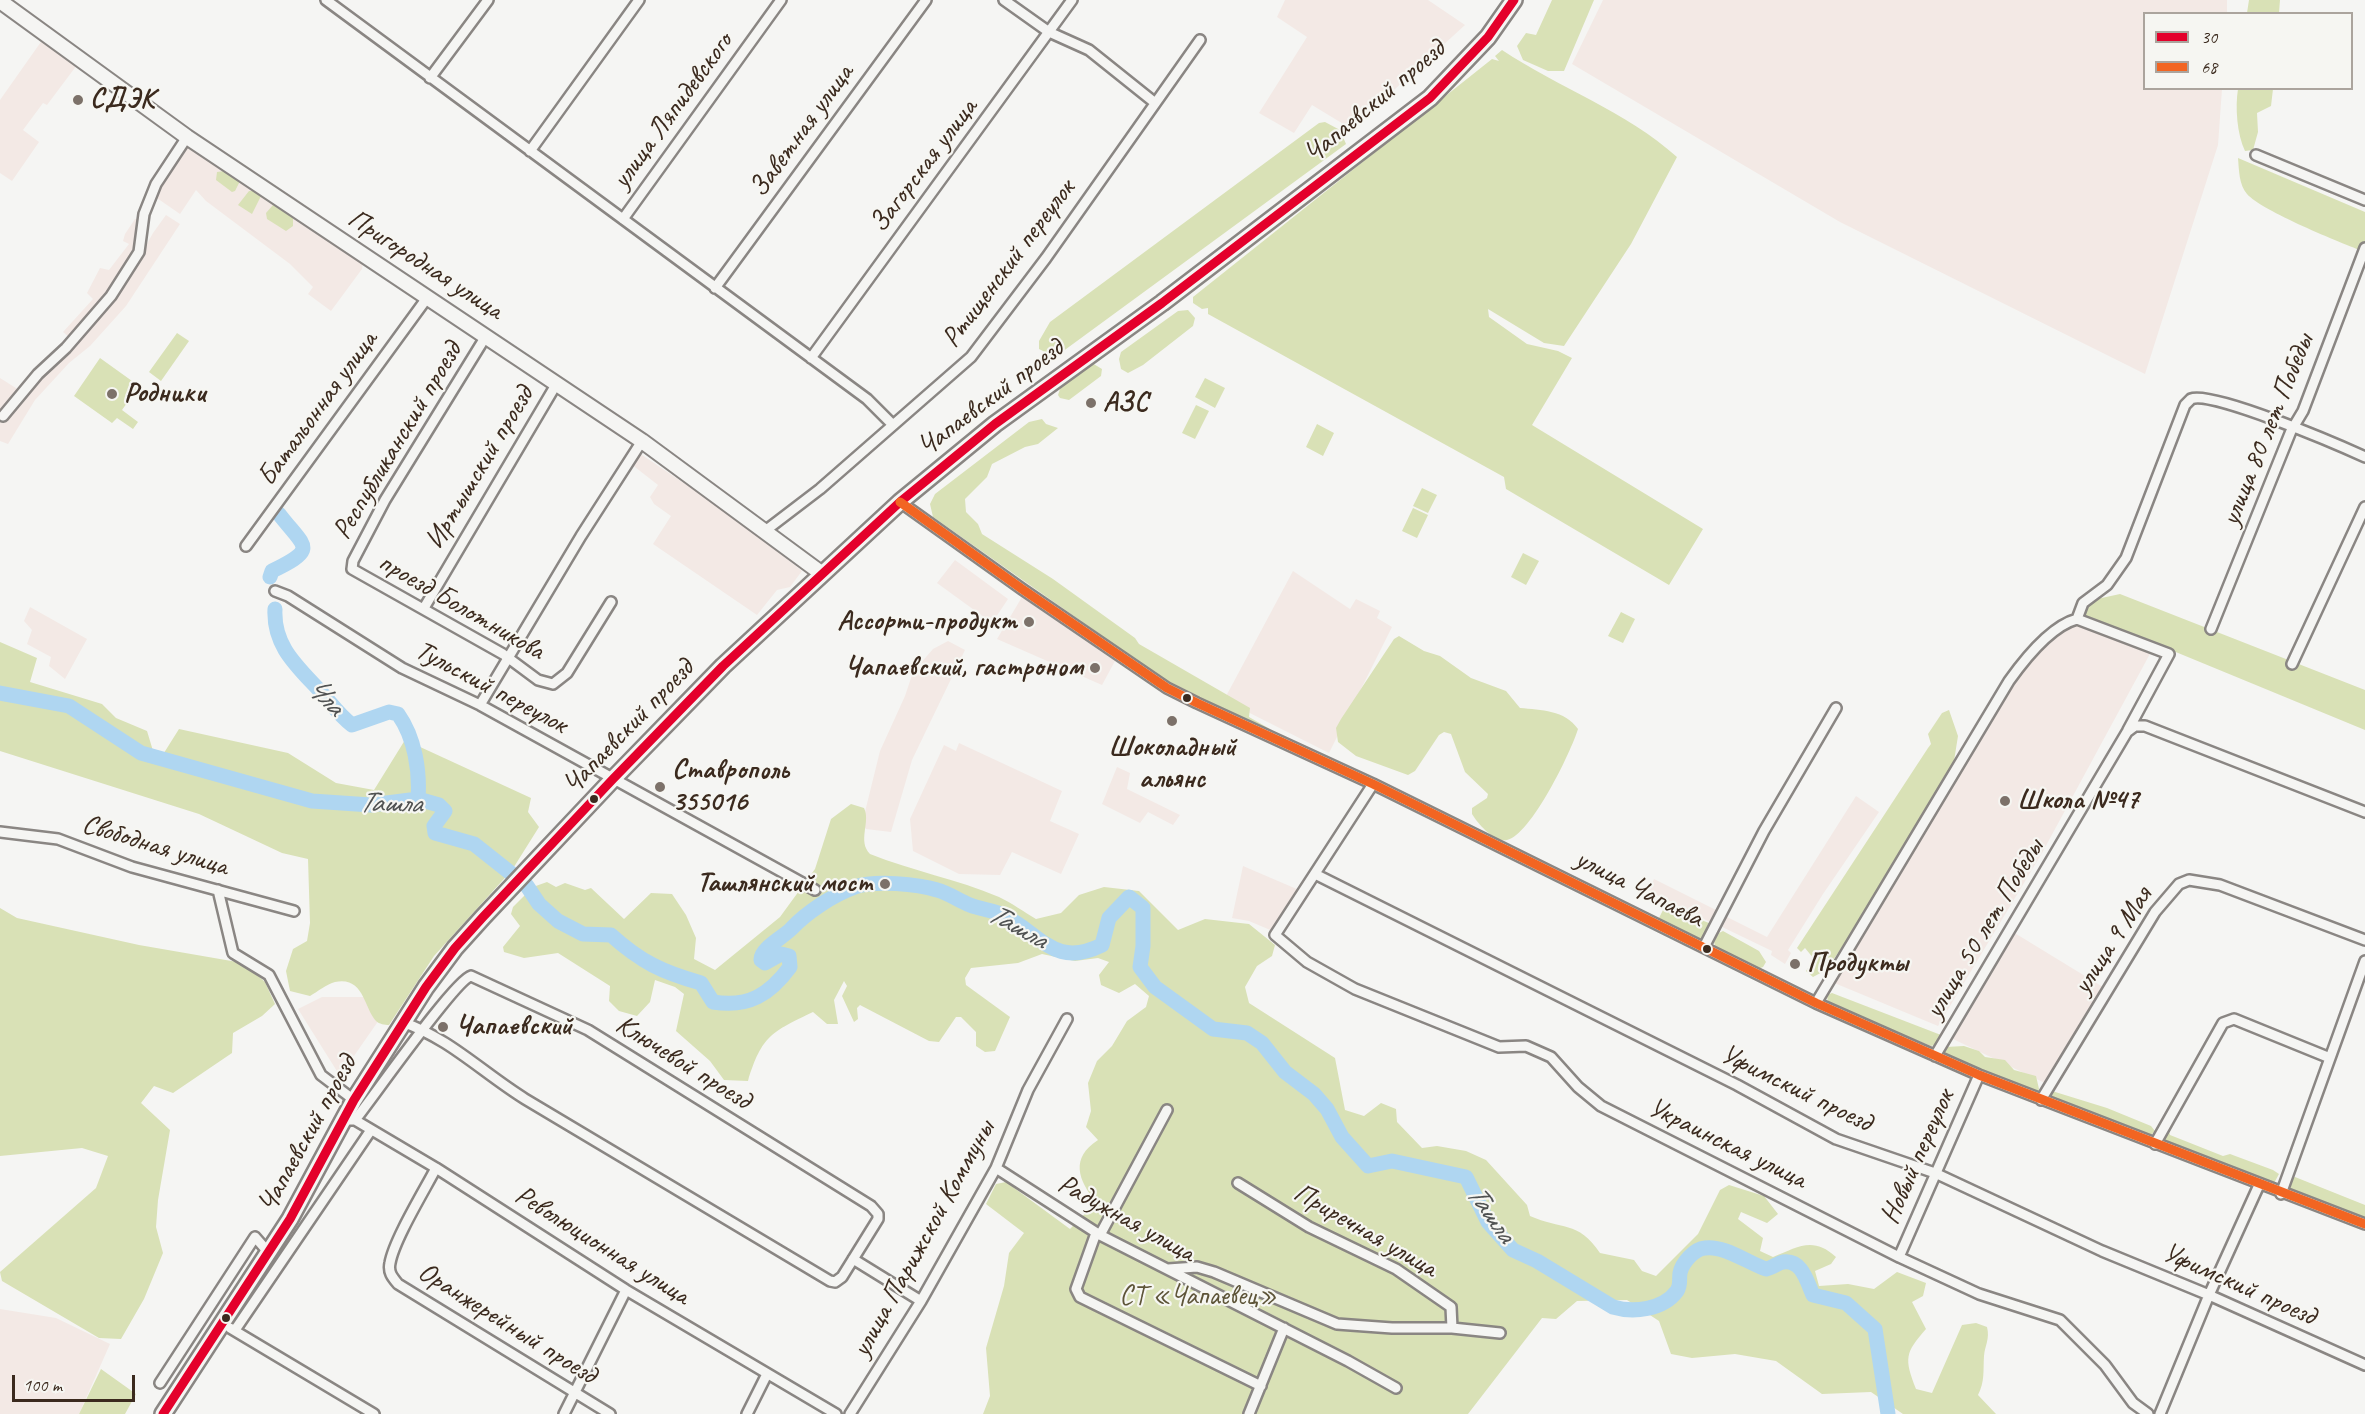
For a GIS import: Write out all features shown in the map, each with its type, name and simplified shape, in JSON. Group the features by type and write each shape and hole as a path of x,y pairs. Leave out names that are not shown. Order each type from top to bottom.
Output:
{"main road":[{"name":"Чапаевский проезд","path":"163,1414 229,1327 269,1253 349,1120 354,1100 402,1022 455,948 613,779 723,666 900,502 995,424 1162,303 1430,98 1488,37 1514,0"}],"street":[{"path":"326,0 867,399 892,424"},
{"path":"340,9 347,0"},
{"path":"430,78 488,0"},
{"path":"531,151 639,0"},
{"name":"улица Ляпидевского","path":"622,219 781,0"},
{"name":"Заветная улица","path":"715,288 927,0"},
{"path":"1004,0 1049,32 1089,50 1154,102"},
{"name":"Загорская улица","path":"811,358 1072,0"},
{"name":"Пригородная улица","path":"0,1 187,137 642,441 821,573"},
{"name":"Ртищенский переулок","path":"765,531 820,489 971,357 1046,258 1200,40"},
{"path":"3,416 38,374 66,348 111,296 139,252 144,214 156,184 187,137"},
{"path":"2256,155 2365,200"},
{"name":"улица 80 лет Победы","path":"2211,629 2291,431 2295,428 2365,248"},
{"name":"Батальонная улица","path":"246,546 427,298"},
{"name":"Республиканский проезд","path":"352,569 353,561 385,500 486,336"},
{"name":"Иртышский проезд","path":"424,608 483,504 557,383"},
{"path":"1816,1003 2009,681 2024,660 2043,642 2069,621 2077,619 2083,603 2107,585 2126,558 2137,536 2185,405 2191,399 2210,398 2295,428 2365,457"},
{"path":"480,705 642,441"},
{"name":"улица Чапаева","path":"900,502 1167,688 1373,784 1816,1003 2041,1100 2281,1194 2365,1224"},
{"path":"2292,664 2365,507"},
{"name":"проезд Болотникова","path":"352,569 508,657 538,680 553,684 560,680 611,602"},
{"name":"Тульский переулок","path":"275,591 288,596 402,668 480,705 815,890"},
{"name":"улица 50 лет Победы","path":"1935,1056 2127,732 2169,654 2077,619"},
{"path":"1704,947 1764,831 1836,708"},
{"path":"2127,732 2135,726 2145,726 2365,812"},
{"path":"1315,874 1373,784"},
{"name":"Свободная улица","path":"0,832 58,839 132,867 294,911"},
{"name":"Украинская улица","path":"1315,874 1275,935 1307,962 1355,989 1499,1047 1526,1046 1551,1057 1578,1087 1601,1106 1899,1257 1979,1294 2060,1320 2105,1365 2133,1403 2148,1414"},
{"name":"Уфимский проезд","path":"1315,874 1737,1085 1836,1139 1935,1173 2102,1251 2209,1295 2365,1365"},
{"name":"улица 9 Мая","path":"2041,1100 2155,912 2179,884 2189,880 2220,885 2365,940"},
{"path":"218,890 233,953 269,975 321,1075 354,1100"},
{"path":"2281,1194 2365,961"},
{"name":"Ключевой проезд","path":"349,1120 424,1030 462,980 471,976 588,1030 875,1209 878,1219 839,1280 830,1281 522,1097 424,1030 402,1022"},
{"name":"улица Парижской Коммуны","path":"850,1414 921,1301 996,1168 1028,1090 1067,1019"},
{"path":"2155,1144 2223,1023 2234,1019 2330,1058"},
{"name":"Новый переулок","path":"1899,1257 1979,1075"},
{"path":"1167,1110 1098,1234 1076,1289 1080,1297 1261,1386"},
{"name":"Революционная улица","path":"349,1120 371,1130 436,1168 626,1290 836,1414"},
{"path":"371,1130 229,1327 374,1414"},
{"name":"Оранжерейный проезд","path":"436,1168 397,1245 390,1263 390,1274 398,1284 610,1414"},
{"name":"Радужная улица","path":"996,1168 1098,1234 1284,1328 1396,1388"},
{"name":"Приречная улица","path":"1238,1183 1309,1227 1396,1269 1451,1307 1452,1328"},
{"path":"2160,1414 2209,1295 2259,1185"},
{"path":"160,1383 255,1238 269,1253"},
{"path":"853,1259 921,1301"},
{"path":"1166,1269 1197,1268 1214,1272 1337,1324 1392,1329 1452,1328 1500,1333"},
{"path":"564,1414 626,1290"},
{"path":"1249,1414 1284,1328"},
{"path":"747,1414 767,1374"}],"shaded area":[{"path":"1285,0 1428,0 1465,25 1394,90 1345,125 1312,105 1294,133 1259,113 1307,37 1277,17"},
{"path":"1603,0 2227,0 2227,12 2143,12 2143,90 2222,90 2218,145 2145,374 1840,222 1572,64"},
{"path":"43,39 77,65 47,105 43,103 23,130 39,142 12,181 0,173 0,100"},
{"path":"190,147 363,262 362,269 331,311 308,294 313,287 290,264 206,201 196,190 180,214 154,196 185,148"},
{"path":"166,215 180,224 126,306 90,346 69,363 35,400 8,444 0,441 0,378 27,395 44,374 80,340 121,291 153,233"},
{"path":"135,219 142,219 137,246 106,300 70,338 63,332 93,299 87,293 100,268 109,270 129,244 123,241"},
{"path":"639,453 736,518 802,571 790,587 777,590 757,615 653,544 671,516 654,504 650,497 658,485 631,464"},
{"path":"955,560 1008,599 992,623 937,583"},
{"path":"1293,571 1350,609 1356,599 1380,611 1377,618 1392,627 1329,753 1224,700"},
{"path":"1022,597 1115,661 1102,685 997,639"},
{"path":"30,607 87,639 65,679 49,666 51,657 27,644 32,630 24,621"},
{"name":"Школа №47","path":"2071,623 2151,652 2042,853 1938,1026 1832,982 2027,661"},
{"path":"948,641 965,650 912,760 891,832 866,829 862,824 880,751 905,696 913,672 933,649"},
{"path":"959,743 1062,791 1050,821 1079,834 1061,874 1012,852 1000,875 959,874 913,851 910,819 944,745 956,751"},
{"path":"1117,767 1130,773 1127,789 1180,815 1173,825 1148,812 1140,823 1102,804"},
{"path":"1856,796 1879,812 1788,950 1791,953 1785,964 1771,955 1772,951 1718,925 1723,915 1767,937"},
{"path":"1243,866 1299,890 1275,932 1249,921 1232,918"},
{"path":"1654,879 1716,910 1710,922 1648,891"},
{"path":"2013,932 2103,987 2047,1084 1953,1039"},
{"path":"322,997 368,997 379,1020 340,1076 298,1009"},
{"path":"0,1309 56,1318 110,1344 79,1414 0,1414"}],"green space":[{"path":"1552,0 1594,0 1564,71 1548,71 1523,60 1517,46 1526,33 1536,35"},
{"path":"2249,0 2280,0 2279,12 2247,12"},
{"path":"1502,50 1636,126 1677,157 1631,244 1564,346 1544,343 1488,309 1489,317 1527,344 1558,351 1572,358 1532,425 1703,529 1669,585 1506,489 1504,477 1208,314 1208,308 1202,309 1193,303 1193,297 1492,59 1499,61 1495,56"},
{"path":"2238,90 2273,90 2271,106 2257,113 2258,132 2253,150 2245,151 2240,137"},
{"path":"1325,122 1340,130 1346,144 1062,352 1049,354 1039,349 1039,341 1050,322 1319,123"},
{"path":"2238,158 2365,212 2365,252 2303,226 2255,201 2242,186"},
{"path":"224,171 240,181 235,191 232,192 216,180 217,172"},
{"path":"249,191 257,191 261,196 252,214 238,205"},
{"path":"273,205 293,217 293,226 286,231 267,219 266,213"},
{"path":"1188,310 1195,318 1193,326 1143,365 1128,373 1121,369 1119,359 1121,352 1178,311"},
{"path":"177,333 189,341 161,381 149,372"},
{"path":"100,358 139,386 122,410 138,422 133,429 117,418 112,423 74,396"},
{"path":"1092,363 1102,369 1101,376 1069,400 1060,398 1058,395 1061,386"},
{"path":"1205,378 1225,388 1215,408 1195,397"},
{"path":"1196,405 1209,411 1195,439 1182,433"},
{"path":"1042,419 1046,424 1058,428 1038,444 1025,447 992,464 987,477 965,499 966,512 978,524 982,534 1053,579 1135,638 1139,644 1250,708 1249,717 1270,729 1268,732 1162,678 933,517 930,504 935,494 1029,422"},
{"path":"1317,424 1334,433 1323,456 1306,447"},
{"path":"1422,488 1437,495 1428,513 1413,506"},
{"path":"1413,508 1428,515 1417,538 1402,531"},
{"path":"1523,553 1539,561 1526,585 1511,577"},
{"path":"2120,594 2365,690 2365,730 2166,648 2085,622 2085,607 2097,599"},
{"path":"1621,612 1635,619 1623,643 1608,636"},
{"path":"1399,636 1424,651 1440,656 1471,678 1506,691 1520,708 1559,715 1573,723 1578,729 1549,791 1517,835 1507,840 1497,839 1472,814 1472,808 1487,798 1488,794 1465,772 1451,734 1444,732 1439,735 1415,771 1408,775 1356,756 1338,742 1336,728 1341,719 1394,639"},
{"path":"0,642 37,658 30,682 102,704 116,718 147,731 157,764 179,729 288,753 336,783 374,790 405,740 531,798 528,812 539,827 512,870 434,956 389,1025 380,1024 372,1015 358,988 345,981 325,986 310,996 290,991 286,971 293,949 307,941 310,923 308,859 282,853 199,814 0,751"},
{"path":"1949,710 1958,736 1954,761 1845,943 1826,970 1813,977 1806,971 1814,959 1805,948 1801,952 1797,948 1931,744 1928,734 1942,713"},
{"name":"СТ «Чапаевец»","path":"851,804 864,808 866,813 864,837 866,849 870,854 1004,899 1036,919 1061,913 1079,895 1104,887 1139,891 1178,930 1205,919 1249,924 1275,945 1272,956 1257,966 1245,987 1249,1003 1335,1058 1345,1110 1364,1116 1381,1103 1396,1109 1397,1122 1422,1148 1437,1146 1466,1151 1486,1160 1527,1205 1530,1216 1576,1230 1584,1235 1600,1253 1634,1260 1642,1271 1656,1276 1698,1234 1720,1190 1729,1185 1764,1196 1778,1214 1767,1223 1741,1212 1738,1219 1763,1238 1760,1251 1773,1257 1798,1247 1813,1245 1836,1257 1831,1264 1815,1271 1819,1286 1848,1284 1874,1289 1897,1272 1926,1283 1923,1296 1912,1302 1926,1329 1910,1350 1909,1356 1908,1363 1916,1389 1932,1393 1962,1325 1976,1323 1987,1327 1983,1381 1978,1395 1996,1414 1903,1414 1871,1392 1822,1394 1776,1361 1735,1354 1692,1358 1671,1354 1659,1321 1627,1300 1577,1301 1556,1319 1542,1318 1468,1414 983,1414 990,1396 986,1348 1004,1286 1009,1253 1024,1233 986,1204 996,1184 1006,1182 1070,1229 1096,1202 1085,1186 1080,1170 1083,1154 1098,1140 1086,1127 1091,1111 1088,1083 1097,1061 1112,1046 1127,1021 1146,1007 1149,996 1135,984 1119,993 1101,985 1099,975 1109,962 1098,958 1075,961 1042,954 1018,963 971,968 965,978 966,985 1010,1017 995,1051 985,1052 976,1046 976,1032 961,1017 956,1017 939,1042 929,1041 860,1005 857,1008 858,1019 854,1022 842,996 847,986 844,981 834,1000 838,1024 827,1024 813,1012 778,1030 770,1037 758,1054 748,1081 724,1080 710,1061 676,1031 684,994 675,987 655,980 650,1002 637,1016 619,1011 609,1001 610,986 558,953 524,958 504,952 503,947 520,926 511,914 513,907 533,887 547,882 556,887 565,883 585,890 591,888 624,919 651,893 672,894 686,915 696,938 694,959 715,970 780,917 815,869 831,819"},
{"path":"1665,906 1675,913 1681,912 1714,925 1706,944 1659,918"},
{"path":"0,908 17,918 139,945 243,963 265,982 275,1004 262,1016 233,1033 232,1053 173,1093 154,1086 141,1103 170,1130 158,1200 156,1227 163,1253 144,1299 121,1339 99,1338 2,1281 0,1272 96,1188 108,1156 82,1148 0,1156"},
{"path":"1723,931 1759,951 1766,962 1763,967 1755,970 1716,949 1714,942 1719,933"},
{"path":"1832,993 1941,1035 1941,1038 1938,1044 1931,1046 1828,1004 1827,995"},
{"path":"1964,1046 1979,1051 1985,1057 2005,1060 2014,1070 2036,1076 2039,1089 2037,1093 1941,1052 1946,1047"},
{"path":"2052,1091 2107,1108 2151,1126 2155,1131 2149,1137 2049,1098"},
{"path":"2168,1128 2170,1135 2223,1156 2230,1154 2279,1174 2273,1185 2162,1141"},
{"path":"2295,1177 2365,1205 2365,1221 2287,1189 2290,1179"},
{"path":"101,1369 136,1394 125,1414 79,1414"}],"waterway":[{"name":"Чла","path":"270,577 272,571 297,557 303,547 301,541 279,514"},
{"name":"Чла","path":"275,609 275,622 282,645 303,673 347,721 352,725 389,712 398,714 409,733 415,755 418,799"},
{"name":"Ташла","path":"0,693 69,706 141,753 312,801 371,805 418,799 439,805 445,811 434,826 435,833 474,844 527,886 539,904 558,921 583,934 611,935 653,965 701,983 713,1002 748,1001 775,985 790,967 789,956 781,954 765,963 761,960 764,952 812,910 855,887 896,884 941,891 970,905 1001,914 1048,946 1071,953 1102,945 1109,918 1129,897 1143,908 1143,946 1140,967 1155,987 1213,1029 1247,1033 1262,1043 1285,1072 1314,1094 1327,1109 1342,1137 1368,1166 1392,1161 1466,1177 1488,1222 1513,1250 1537,1261 1613,1307 1621,1309 1638,1310 1656,1306 1671,1297 1678,1289 1681,1269 1686,1261 1701,1249 1720,1249 1766,1269 1783,1262 1795,1264 1803,1272 1813,1295 1846,1303 1875,1329 1888,1414"}],"transit line":[{"name":"30","path":"163,1414 290,1219 354,1100 426,987 455,948 613,779 723,666 900,502 995,424 1162,303 1430,98 1488,37 1514,0"},
{"name":"68","path":"900,502 1167,688 1197,703 1373,784 1816,1003 1979,1075 2365,1224"}],"place":[{"name":"СДЭК","path":"78,100"},
{"name":"Родники","path":"112,394"},
{"name":"АЗС","path":"1091,403"},
{"name":"Ассорти-продукт","path":"1029,622"},
{"name":"Чапаевский, гастроном","path":"1095,668"},
{"name":"Шоколадный альянс","path":"1172,721"},
{"name":"Ставрополь 355016","path":"660,787"},
{"name":"Школа №47","path":"2005,801"},
{"name":"Ташлянский мост","path":"885,884"},
{"name":"Продукты","path":"1795,964"},
{"name":"Чапаевский","path":"443,1027"}]}
